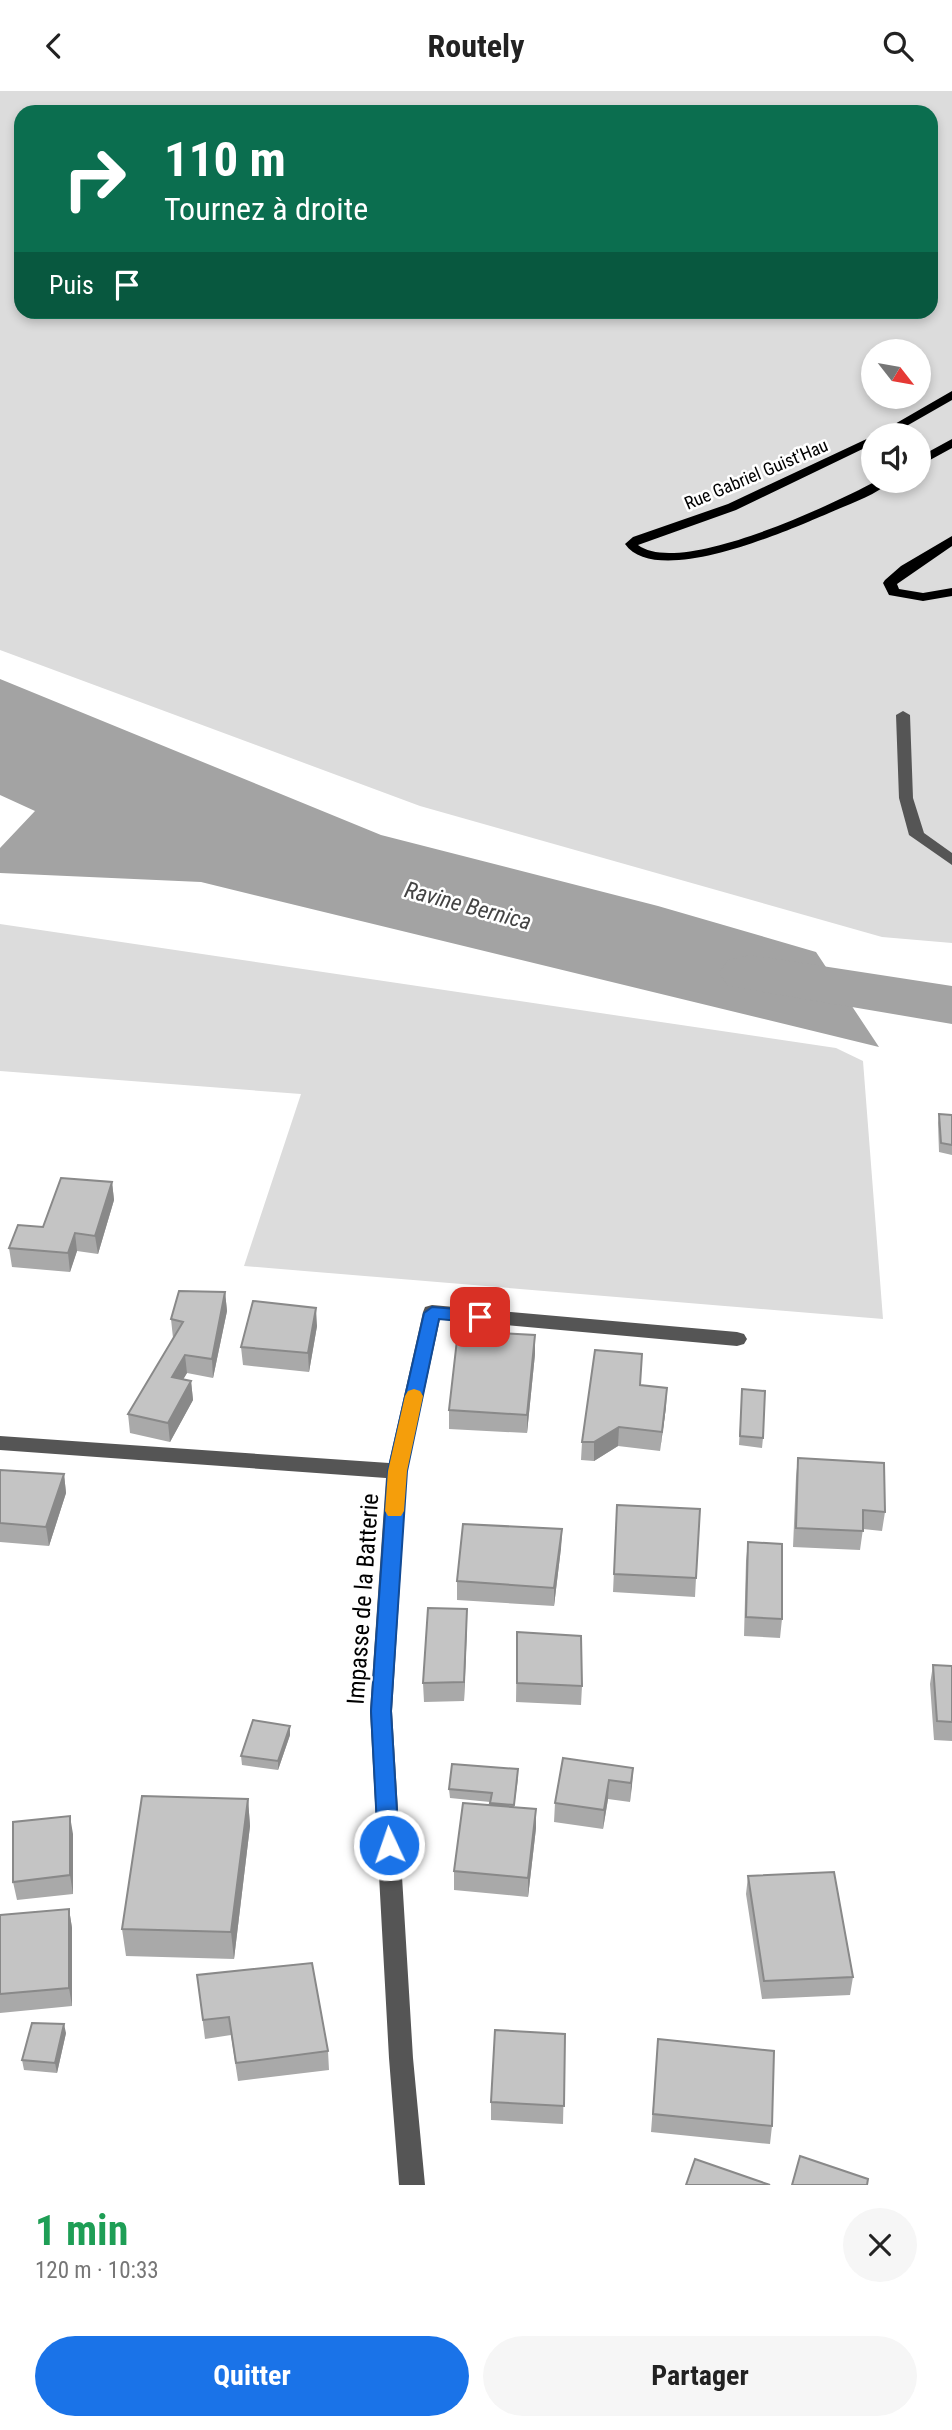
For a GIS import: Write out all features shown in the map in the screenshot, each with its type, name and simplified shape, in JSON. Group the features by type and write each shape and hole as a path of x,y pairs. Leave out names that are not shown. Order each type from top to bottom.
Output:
{"main road":[{"path":"903,423 952,395"},
{"path":"931,455 952,443"},
{"name":"Rue Gabriel Guist'Hau","path":"861,446 732,507 631,544 634,549 647,555 677,556 717,551 756,541 861,492"},
{"path":"952,540 906,569 890,583 894,592 911,598 931,598 952,592"}],"street":[{"path":"903,715 906,798 917,835 952,860"},
{"name":"Impasse de la Batterie","path":"412,2185 401,2058 381,1711 397,1471 432,1313 737,1339"},
{"path":"0,1443 397,1471"}],"shaded area":[{"path":"0,91 952,91 952,943 882,937 420,806 0,650"},
{"path":"0,924 836,1048 863,1061 883,1319 244,1266 301,1094 0,1071"}],"water":[{"path":"0,679 381,835 658,906 816,952 879,1047 201,882 0,873 0,848 35,811 0,795"}],"building":[{"path":"939,1114 952,1115 952,1145 941,1143"},
{"path":"61,1178 112,1182 95,1236 75,1233 68,1253 9,1248 18,1225 43,1227"},
{"path":"179,1291 225,1292 212,1359 185,1355 172,1377 191,1381 168,1423 128,1414 183,1322 171,1319"},
{"path":"253,1301 316,1308 308,1353 241,1347"},
{"path":"458,1331 535,1335 527,1415 449,1410"},
{"path":"595,1350 642,1354 640,1385 667,1388 662,1432 619,1427 594,1442 582,1442"},
{"path":"742,1389 765,1391 763,1438 740,1436"},
{"path":"798,1458 884,1463 885,1512 863,1510 863,1531 796,1528"},
{"path":"0,1470 64,1474 46,1527 0,1523"},
{"path":"617,1505 700,1509 696,1578 614,1574"},
{"path":"463,1524 562,1529 554,1588 457,1581"},
{"path":"748,1542 782,1544 782,1619 746,1617"},
{"path":"428,1608 467,1609 464,1682 423,1683"},
{"path":"517,1632 581,1636 582,1686 517,1683"},
{"path":"933,1665 952,1666 952,1722 937,1721"},
{"path":"253,1720 290,1726 278,1761 241,1756"},
{"path":"563,1758 633,1768 631,1783 609,1780 604,1810 555,1803"},
{"path":"452,1764 518,1769 514,1805 490,1803 492,1793 449,1789"},
{"path":"142,1796 248,1799 231,1932 122,1929"},
{"path":"463,1803 536,1809 528,1878 454,1871"},
{"path":"70,1816 70,1875 13,1882 13,1822"},
{"path":"834,1872 853,1977 764,1981 748,1876"},
{"path":"69,1909 69,1988 0,1994 0,1915"},
{"path":"312,1963 328,2051 236,2063 229,2017 203,2020 197,1975"},
{"path":"32,2023 64,2024 55,2063 22,2060"},
{"path":"495,2030 565,2034 564,2106 491,2102"},
{"path":"658,2039 774,2051 772,2126 653,2114"},
{"path":"800,2156 868,2179 867,2185 792,2185"},
{"path":"695,2159 770,2185 686,2185"}],"waterway":[{"name":"Ravine Bernica","path":"750,973 952,1005"}],"slow traffic":[{"path":"395,1511 397,1471 414,1396"}],"route":[{"path":"389,1845 381,1711 397,1471 432,1313 480,1317"}]}
